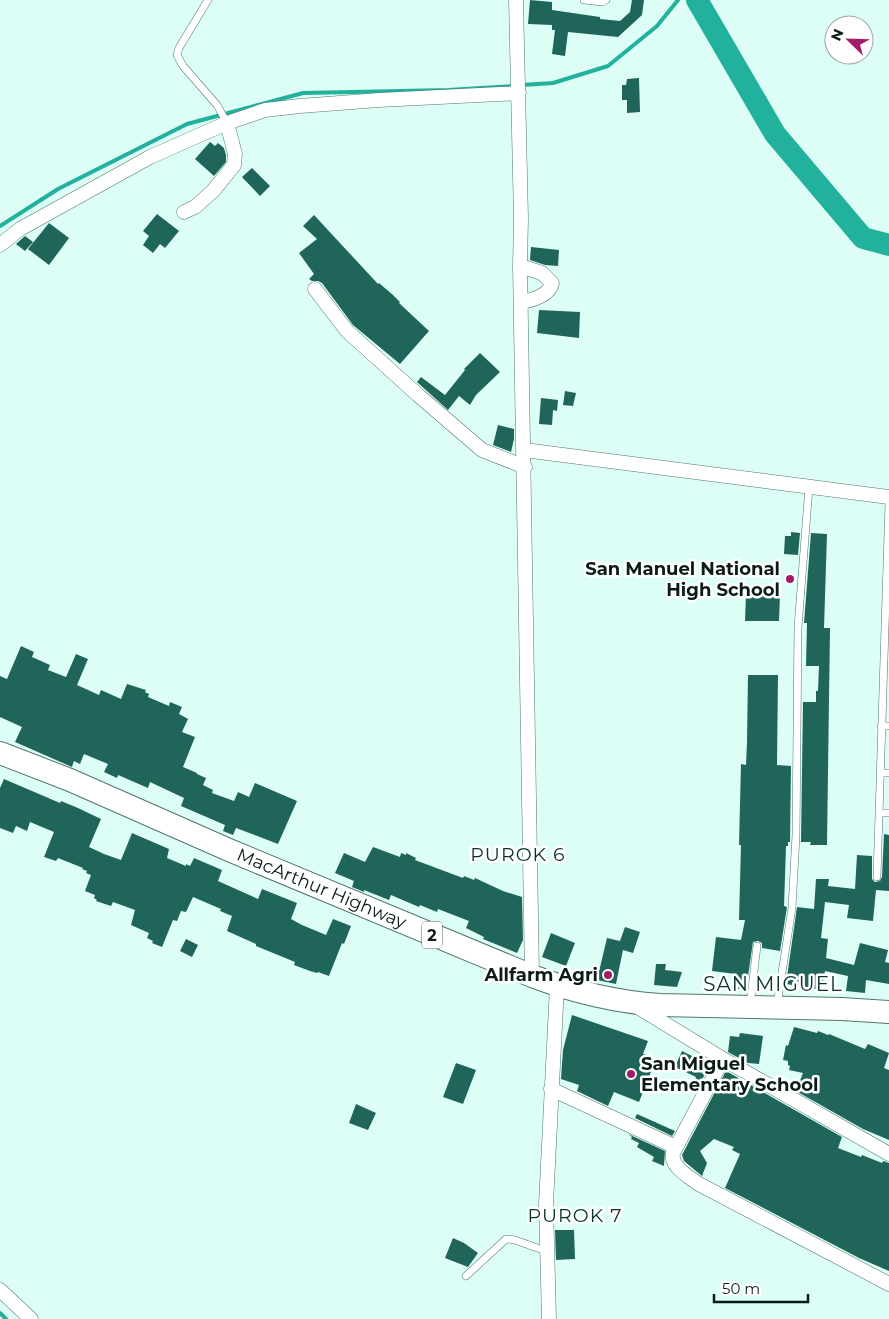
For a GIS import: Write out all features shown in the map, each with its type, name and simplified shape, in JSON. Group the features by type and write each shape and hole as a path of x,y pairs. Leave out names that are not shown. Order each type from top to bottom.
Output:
{"highway":[{"name":"MacArthur Highway","path":"0,753 70,780 229,850 556,986 631,1003 889,1012"}],"street":[{"path":"516,0 532,976"},
{"path":"0,245 20,229 150,157 225,119 286,107 379,100 518,85"},
{"path":"184,212 195,206 213,191 234,165 235,154 225,119"},
{"path":"520,266 542,273 552,283 550,289 541,296 534,300 521,302"},
{"path":"315,288 347,331 482,450 525,467"},
{"path":"524,450 889,497"},
{"path":"550,1319 546,1204 556,986"},
{"path":"631,1003 723,1059 889,1154"},
{"path":"723,1059 676,1147 672,1156 673,1162 697,1182 889,1284"},
{"path":"551,1089 676,1147"},
{"path":"0,1290 30,1319"}],"lane":[{"path":"208,0 178,48 177,55 183,66 217,105 225,119"},
{"path":"584,0 602,2 606,0"},
{"path":"776,1007 792,908 796,835 798,627 809,487"},
{"path":"877,877 880,773 885,726 889,503"},
{"path":"880,773 889,773"},
{"path":"879,813 889,813"},
{"path":"750,1008 757,946"},
{"path":"466,1276 506,1239 514,1239 534,1248 547,1250"}],"building":[{"path":"530,0 552,2 552,10 620,21 630,12 632,0 644,0 642,15 618,37 568,32 565,56 552,54 555,30 552,30 552,25 528,24"},
{"path":"639,78 640,112 627,113 627,100 622,100 622,85 626,85 627,79"},
{"path":"210,142 215,146 218,143 224,148 226,155 226,162 214,176 195,159"},
{"path":"252,168 270,186 260,196 242,177"},
{"path":"157,214 179,231 165,248 160,244 153,253 143,245 149,236 143,231"},
{"path":"314,215 378,284 393,295 429,331 400,364 353,325 322,283 309,279 314,274 299,253 317,239 303,226"},
{"path":"49,223 69,238 49,265 28,249"},
{"path":"25,236 33,242 25,251 16,244"},
{"path":"531,247 559,250 558,266 545,265 530,260"},
{"path":"539,310 580,312 579,338 537,333"},
{"path":"480,353 500,372 476,395 470,405 459,396 448,410 417,382 421,377 445,395 464,369"},
{"path":"565,391 576,393 573,406 563,405"},
{"path":"541,398 558,400 557,411 553,410 552,425 539,424"},
{"path":"498,425 514,429 511,452 493,445"},
{"path":"791,532 800,533 798,555 784,554 785,536 791,536"},
{"path":"811,533 827,534 824,628 830,628 827,845 810,845 811,842 801,842 803,702 816,702 819,666 806,666 807,623 804,623"},
{"path":"746,594 780,594 779,621 745,621"},
{"path":"21,646 34,652 32,657 50,665 48,670 66,677 76,654 88,659 77,685 99,695 101,690 121,699 127,684 146,690 145,692 149,694 148,697 169,706 170,702 182,707 179,714 188,719 182,732 195,737 183,767 206,778 203,785 213,790 212,793 234,801 238,792 249,797 255,783 297,801 278,844 236,828 233,835 223,831 225,825 181,806 184,798 150,782 148,788 118,775 117,778 104,772 108,764 84,754 80,764 74,761 72,767 15,742 22,727 0,717 0,676 7,679"},
{"path":"748,675 778,675 777,765 791,766 790,842 786,846 784,906 787,907 780,951 762,948 762,943 758,941 753,942 746,990 734,988 736,974 712,971 716,937 741,940 745,920 739,920 741,845 739,845 741,764 746,765"},
{"path":"4,779 101,819 89,847 104,854 121,860 132,833 169,849 167,858 186,866 186,864 190,866 194,858 222,870 218,881 258,899 262,889 297,903 291,919 302,925 326,935 333,919 351,926 329,976 294,965 295,962 256,946 256,944 227,931 232,916 193,897 186,912 181,911 177,921 173,920 162,947 152,943 153,941 147,938 149,933 131,925 135,910 113,902 111,906 96,901 95,895 85,891 91,875 86,873 87,871 58,858 56,861 44,857 54,832 30,822 27,831 16,826 13,833 0,828 0,788"},
{"path":"884,834 889,835 889,891 876,890 873,921 847,918 849,905 825,902 821,938 828,939 826,958 854,965 860,943 888,950 885,962 889,963 889,984 866,980 865,993 846,991 848,976 825,971 823,982 817,981 816,989 786,984 797,907 814,909 816,879 829,879 828,886 855,889 857,855 872,856 872,879 875,882 880,881 882,877"},
{"path":"373,847 400,857 401,853 406,855 406,853 416,858 415,860 463,878 464,876 474,880 475,878 503,891 522,897 523,940 517,953 483,939 484,937 466,928 469,921 438,909 437,912 420,905 419,907 391,895 389,900 364,890 364,892 352,887 354,881 335,873 344,853 365,862"},
{"path":"625,927 640,932 633,953 623,950 616,984 597,980 607,938 620,941"},
{"path":"551,933 575,943 566,966 542,957"},
{"path":"186,939 198,945 192,957 180,951"},
{"path":"656,964 666,964 665,970 682,972 677,987 654,985"},
{"path":"572,1015 648,1041 643,1054 656,1059 639,1102 614,1092 608,1106 577,1091 579,1085 561,1079 563,1050"},
{"path":"794,1027 829,1034 865,1049 868,1044 889,1053 884,1068 889,1070 889,1140 863,1129 796,1091 803,1073 789,1070 788,1061 783,1060 786,1045 788,1046"},
{"path":"740,1033 763,1036 759,1064 748,1063 728,1052 730,1036 739,1037"},
{"path":"682,1051 710,1065 699,1085 694,1082 696,1077 675,1067"},
{"path":"456,1063 476,1070 463,1104 443,1097"},
{"path":"726,1071 842,1137 838,1148 861,1157 862,1155 882,1163 883,1161 889,1163 889,1271 859,1258 725,1188 740,1154 732,1150 734,1147 714,1139 700,1151 707,1163 702,1176 684,1161 682,1155"},
{"path":"356,1104 376,1113 368,1130 349,1123"},
{"path":"637,1114 675,1131 672,1136 635,1118"},
{"path":"628,1134 665,1151 664,1166 652,1161 654,1157 637,1147 639,1143 631,1139 632,1137"},
{"path":"555,1230 574,1230 575,1259 556,1260"},
{"path":"453,1238 478,1253 468,1267 445,1258"}],"waterway":[{"path":"522,85 553,83 608,66 657,26 678,0"},
{"path":"697,0 775,134 863,238 889,245"},
{"path":"0,226 58,189 187,124 303,93 448,90 515,86"},
{"path":"0,1313 6,1319"}],"place":[{"name":"San Manuel National High School","path":"790,579"},
{"name":"Allfarm Agri","path":"608,975"},
{"name":"San Miguel Elementary School","path":"631,1074"}],"district":[{"name":"PUROK 6","path":"518,854"},
{"name":"SAN MIGUEL","path":"773,984"},
{"name":"PUROK 7","path":"575,1215"}]}
